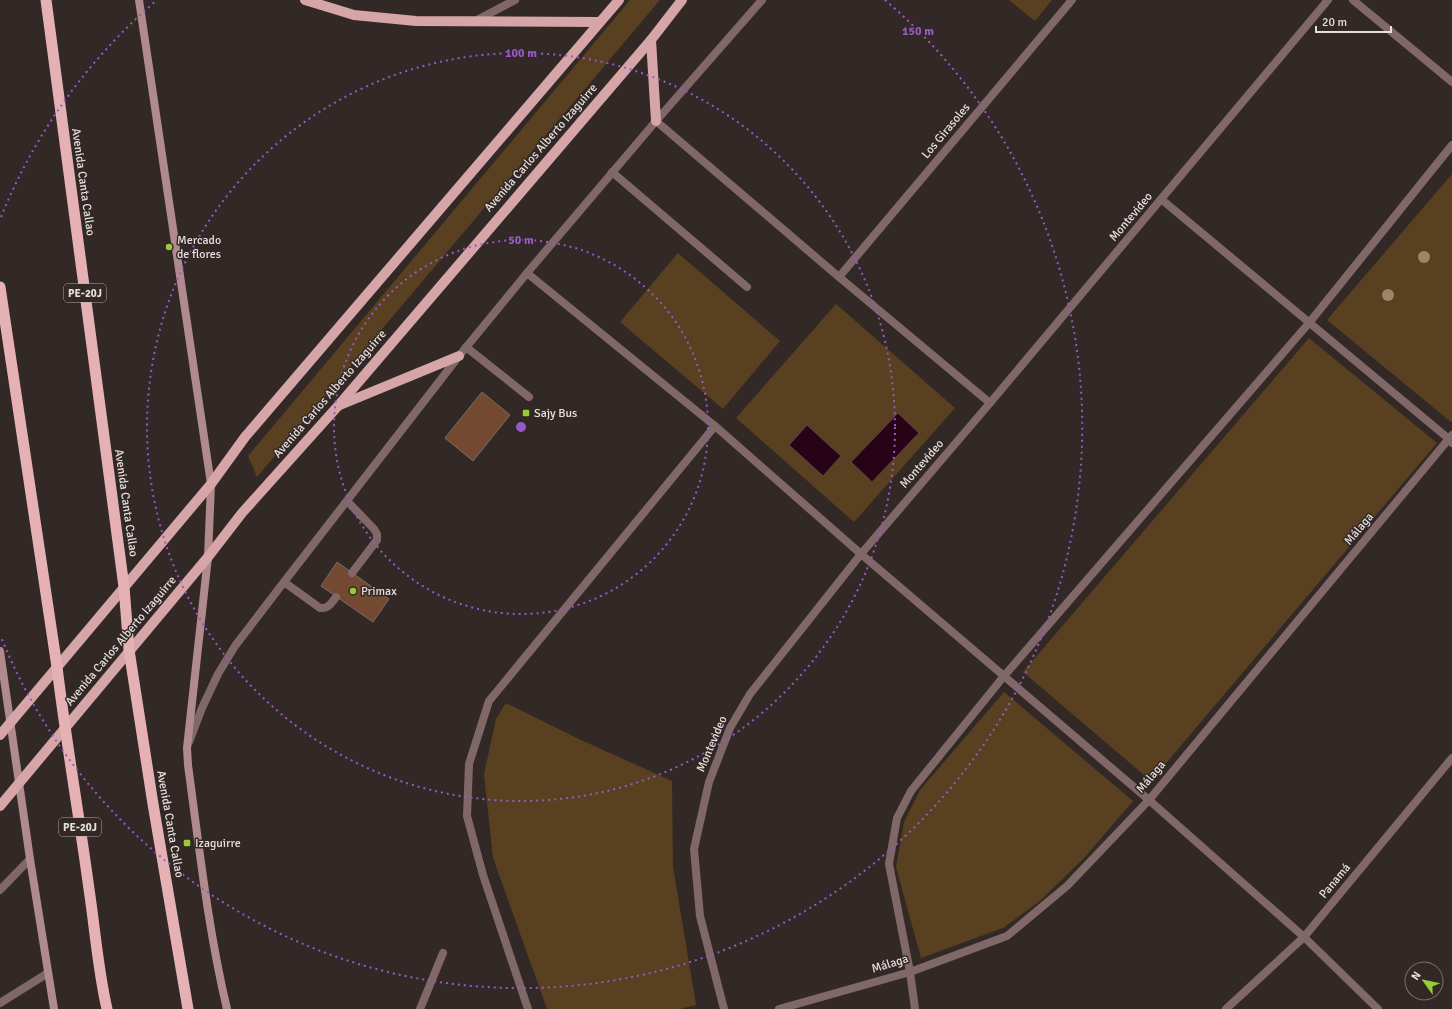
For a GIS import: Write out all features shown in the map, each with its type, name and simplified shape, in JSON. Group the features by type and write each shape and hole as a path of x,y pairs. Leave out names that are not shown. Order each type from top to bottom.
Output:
{"highway":[{"name":"Avenida Canta Callao","path":"46,0 124,587 129,650 153,804 188,1009"},
{"name":"PE-20J","path":"0,287 57,667 102,987 107,1009"}],"main road":[{"name":"Avenida Canta Callao","path":"139,0 211,484 208,557 187,748 188,765 205,884 219,974 227,1009"},
{"path":"304,0 354,15 416,21 599,22"},
{"path":"0,735 211,484 245,437 619,0"},
{"name":"Avenida Carlos Alberto Izaguirre","path":"0,806 208,557 242,513 338,406 651,40 682,0"},
{"path":"651,40 656,121"},
{"path":"338,406 459,356"},
{"path":"0,651 1,669 54,1009"}],"street":[{"path":"475,21 515,0"},
{"path":"187,748 202,708 218,674 236,646 284,582 466,347 612,172 762,0"},
{"name":"Los Girasoles","path":"839,277 1072,0"},
{"name":"Montevideo","path":"724,1009 700,916 694,849 709,782 730,728 750,694 861,554 990,403 1328,0"},
{"path":"1353,0 1452,82"},
{"path":"656,121 990,403"},
{"path":"915,1009 910,972 889,864 896,818 911,792 1004,676 1309,323 1452,145"},
{"path":"612,172 747,286"},
{"path":"1161,199 1451,439"},
{"path":"527,273 715,426 861,554 1149,800 1304,937 1378,1009"},
{"path":"466,347 528,397"},
{"path":"528,1009 483,876 467,816 468,764 489,701 715,426"},
{"name":"Málaga","path":"779,1009 910,972 1008,936 1067,886 1149,800 1451,439"},
{"path":"347,501 374,529 377,540 352,573"},
{"path":"284,582 320,608 325,609 336,596"},
{"name":"Panamá","path":"1226,1009 1304,937 1452,758"},
{"path":"0,890 30,860"},
{"path":"420,1009 443,953"},
{"path":"0,1003 48,973"}],"shaded area":[{"path":"630,0 660,0 257,477 248,456"},
{"path":"1009,0 1052,0 1035,21"},
{"path":"1452,174 1452,421 1451,422 1327,320"},
{"path":"678,253 780,341 723,409 620,322"},
{"path":"836,304 955,408 854,522 736,418"},
{"path":"1309,338 1437,443 1151,781 1023,672"},
{"path":"898,413 919,433 872,482 851,462"},
{"path":"807,425 841,456 823,476 789,445"},
{"path":"1004,692 1133,801 1085,857 1040,901 1003,928 921,958 896,867 904,822 920,790"},
{"path":"506,703 581,740 672,781 673,867 696,1005 680,1009 547,1009 493,858 484,774 496,719"}],"building":[{"path":"482,392 510,415 473,461 445,438"},
{"name":"Primax","path":"337,562 389,599 373,622 321,586"}],"place":[{"name":"Mercado de flores","path":"169,247"},
{"name":"Sajy Bus","path":"526,413"},
{"name":"Primax","path":"353,591"},
{"name":"Izaguirre","path":"187,843"}]}
